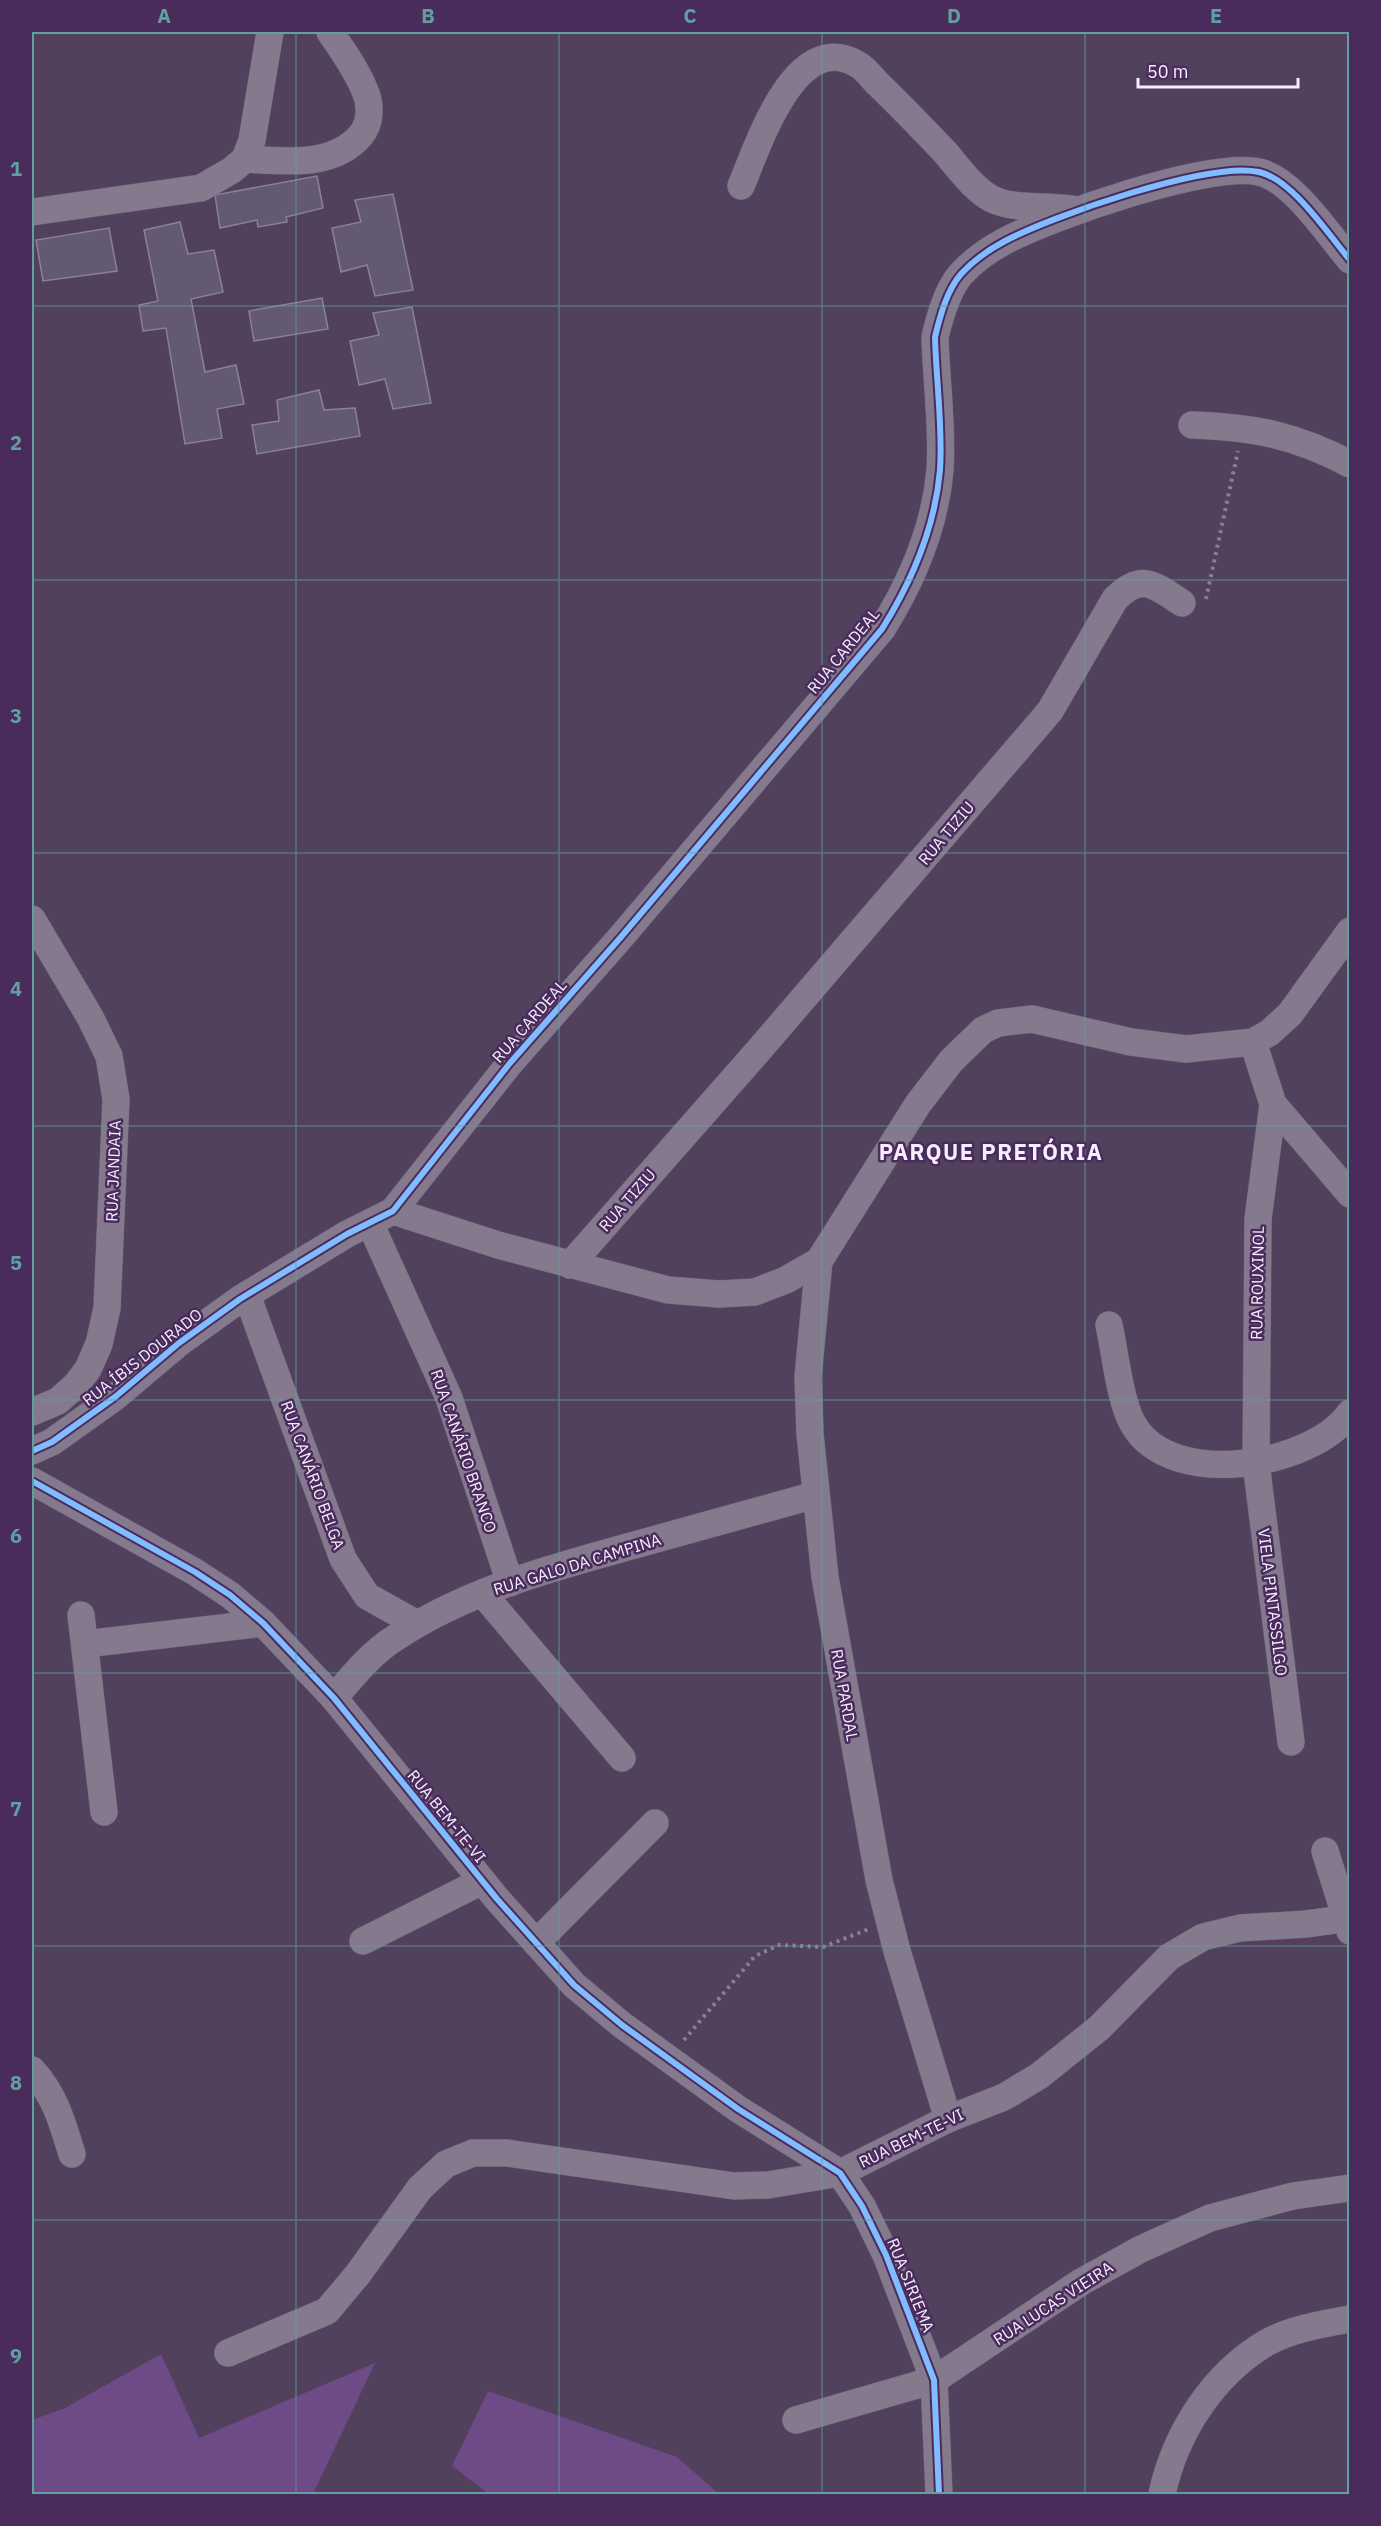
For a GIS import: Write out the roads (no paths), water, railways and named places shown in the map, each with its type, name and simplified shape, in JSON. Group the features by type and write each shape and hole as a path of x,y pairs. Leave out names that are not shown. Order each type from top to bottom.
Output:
{"street":[{"path":"32,212 201,188 218,181 245,159 252,140 270,32"},
{"path":"245,159 322,159 339,154 352,145 365,130 370,113 366,91 330,32"},
{"path":"741,186 767,125 786,89 801,71 818,59 837,58 857,64 912,117 980,191 1005,203 1048,205 1078,210"},
{"name":"RUA CARDEAL","path":"382,1217 510,1063 621,937 882,629 906,590 932,517 940,470 935,337 951,291 961,275 1005,241 1078,210 1204,175 1235,170 1260,172 1285,185 1350,260"},
{"path":"1192,425 1243,427 1286,437 1350,464"},
{"name":"RUA TIZIU","path":"570,1264 774,1032 1050,711 1115,599 1127,588 1137,583 1154,584 1182,603"},
{"name":"RUA JANDAIA","path":"32,919 90,1017 109,1056 116,1099 107,1308 99,1344 88,1369 76,1385 58,1401 32,1412"},
{"path":"382,1217 668,1290 719,1294 755,1293 786,1281 819,1261 918,1104 951,1061 983,1030 998,1023 1032,1019 1131,1042 1186,1049 1253,1042 1269,1033 1290,1014 1350,931"},
{"path":"1253,1042 1273,1104 1350,1194"},
{"name":"RUA ROUXINOL","path":"1256,1463 1258,1219 1273,1104"},
{"name":"RUA ÍBIS DOURADO","path":"32,1451 52,1442 115,1397 179,1343 247,1295 382,1217"},
{"name":"RUA CANÁRIO BRANCO","path":"382,1217 449,1398 510,1583"},
{"name":"RUA PARDAL","path":"819,1261 808,1377 815,1495 825,1577 851,1733 889,1922 948,2119"},
{"name":"RUA CANÁRIO BELGA","path":"247,1295 343,1559 367,1596 417,1624"},
{"path":"1109,1325 1126,1403 1133,1424 1160,1451 1176,1458 1212,1464 1256,1463 1333,1431 1350,1413"},
{"name":"VIELA PINTASSILGO","path":"1256,1463 1291,1742"},
{"name":"RUA BEM-TE-VI","path":"32,1481 195,1572 230,1595 263,1623 334,1698 482,1881 574,1985 622,2025 738,2109 840,2173 948,2119 1004,2097 1039,2076 1099,2028 1169,1957 1203,1937 1240,1928 1348,1922"},
{"name":"RUA GALO DA CAMPINA","path":"334,1698 364,1664 393,1639 417,1624 483,1594 591,1557 815,1495"},
{"path":"483,1594 622,1758"},
{"path":"81,1615 104,1812"},
{"path":"85,1644 263,1623"},
{"path":"536,1943 655,1823"},
{"path":"1325,1851 1348,1922"},
{"path":"363,1941 482,1881"},
{"path":"32,2070 46,2085 57,2106 72,2154"},
{"path":"228,2353 327,2311 358,2274 420,2188 446,2164 473,2153 507,2153 734,2186 768,2185 840,2173"},
{"name":"RUA SIRIEMA","path":"840,2173 862,2206 886,2255 934,2380 939,2494"},
{"name":"RUA LUCAS VIEIRA","path":"796,2420 934,2380 1081,2282 1141,2249 1210,2218 1293,2196 1350,2188"},
{"path":"1162,2494 1166,2477 1186,2427 1231,2367 1268,2342 1316,2325 1350,2319"}],"district":[{"name":"PARQUE PRETÓRIA","path":"991,1151"}]}
